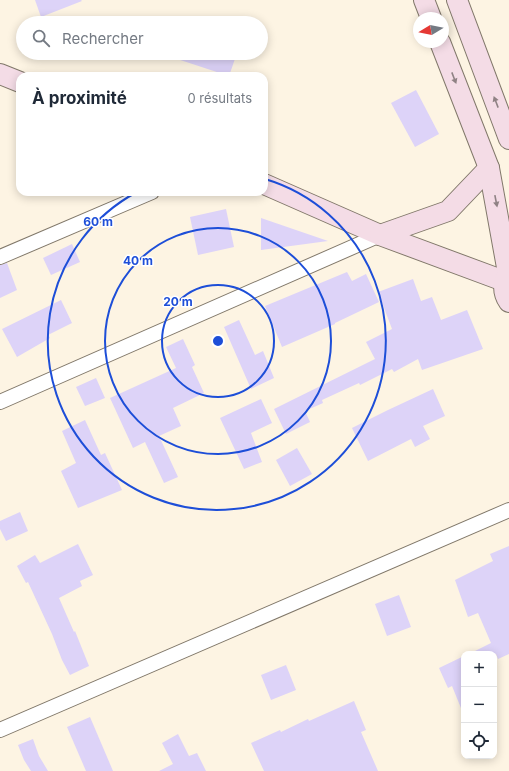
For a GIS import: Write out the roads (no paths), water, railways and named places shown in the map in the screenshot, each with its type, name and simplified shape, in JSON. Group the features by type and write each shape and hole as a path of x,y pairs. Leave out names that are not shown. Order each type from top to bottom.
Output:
{"main road":[{"path":"424,0 429,12"},
{"path":"457,0 509,139"},
{"path":"442,48 489,168 507,275 504,289 509,302"},
{"path":"0,74 16,80"},
{"path":"380,235 448,211 489,168"},
{"path":"268,186 380,235 507,275"}],"street":[{"path":"0,257 143,196"},
{"path":"0,402 380,235"},
{"path":"0,730 509,510"}]}
